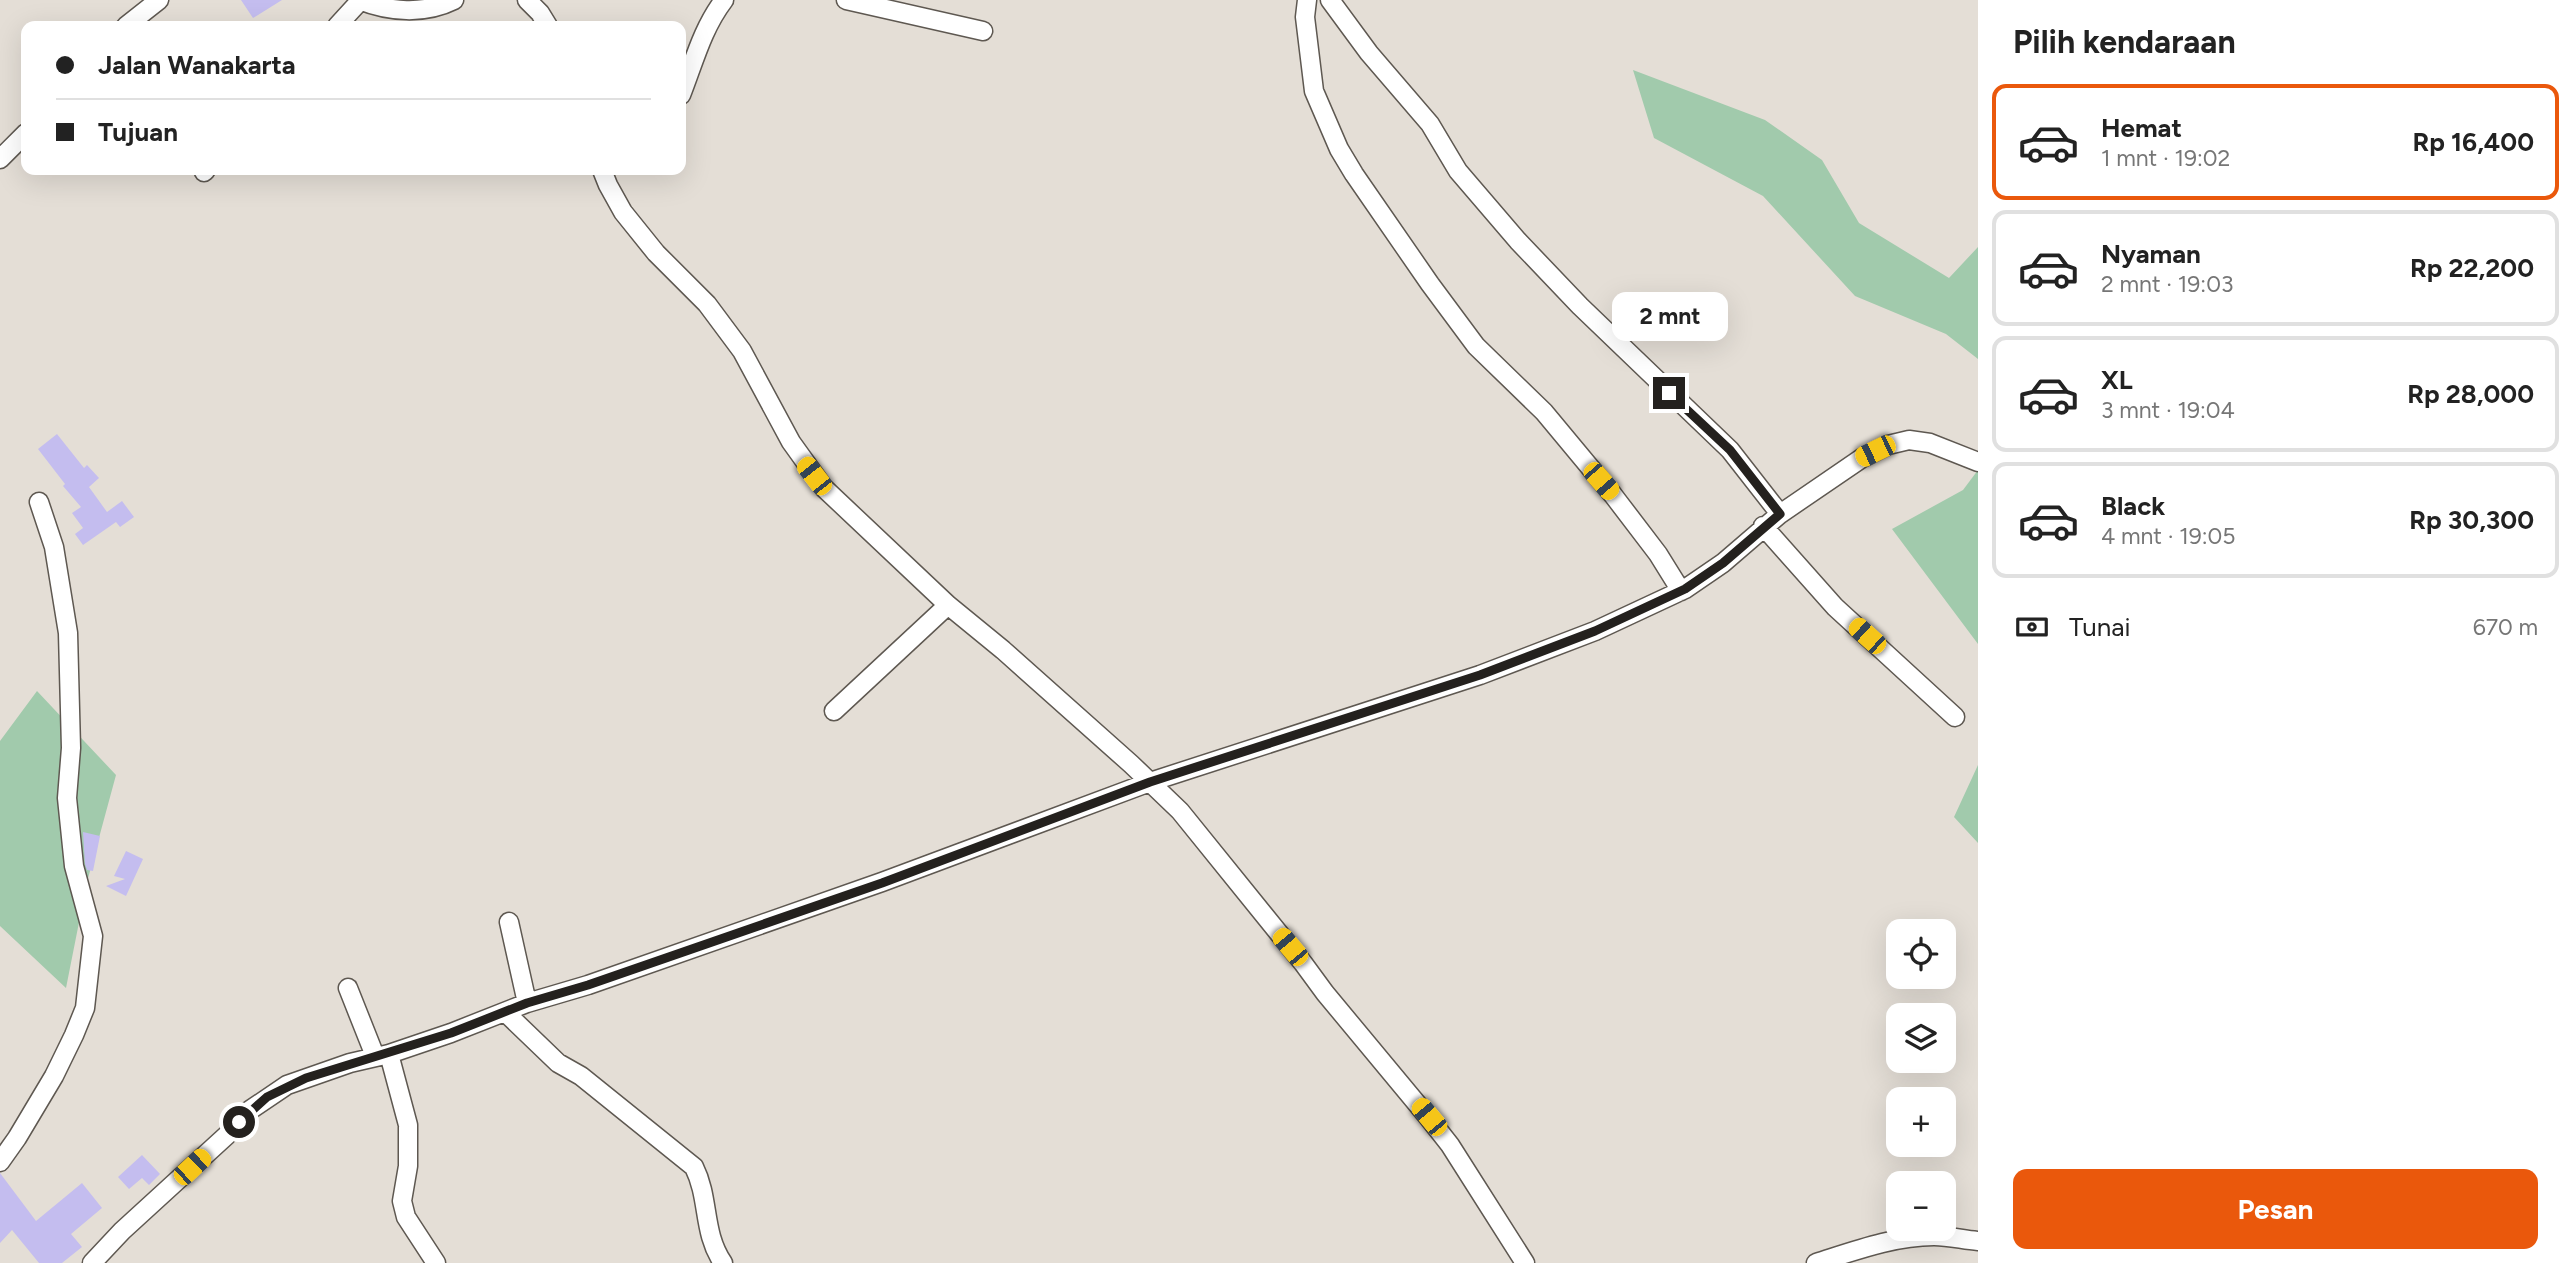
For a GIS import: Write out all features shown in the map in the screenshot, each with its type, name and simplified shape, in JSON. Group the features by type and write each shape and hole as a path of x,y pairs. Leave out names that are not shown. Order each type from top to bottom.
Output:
{"street":[{"path":"132,21 159,0"},
{"path":"342,21 360,1 394,10 419,10 454,0"},
{"path":"527,0 545,21"},
{"path":"686,79 712,16 724,0"},
{"path":"846,0 983,31"},
{"path":"1307,0 1305,17 1314,91 1339,149 1354,174 1476,346 1530,397 1565,437 1658,554 1681,591"},
{"path":"1330,0 1369,53 1430,124 1458,171 1518,242 1580,306 1730,450 1780,514"},
{"path":"0,159 21,138"},
{"path":"604,175 623,212 656,253 707,304 743,351 791,442 824,488 948,605 1003,650 1150,782 1187,820 1325,993 1429,1117 1450,1145 1525,1263"},
{"path":"92,1263 122,1231 227,1135 250,1110 287,1085 382,1055 882,883 1150,782 1480,675 1595,631 1681,591 1723,563 1780,514 1862,458 1888,445 1909,440 1930,443 1978,462"},
{"path":"0,1162 48,1086 74,1035 85,1008 93,936 74,866 67,798 71,748 68,633 54,547 39,502"},
{"path":"1763,526 1835,607 1955,717"},
{"path":"834,711 948,605"},
{"path":"509,922 527,1003"},
{"path":"348,988 382,1055 408,1125 408,1166 402,1201 405,1217 436,1263"},
{"path":"505,1012 558,1063 581,1076 694,1167 702,1184 707,1228 715,1252 723,1263"},
{"path":"1816,1263 1907,1238 1935,1236 1978,1241"}],"green space":[{"path":"1633,70 1765,120 1822,160 1859,223 1949,278 1978,247 1978,359 1946,334 1855,296 1763,196 1654,138"},
{"path":"1978,470 1978,644 1892,529 1963,490"},
{"path":"37,691 116,775 87,882 66,988 0,926 0,741"},
{"path":"1978,765 1978,843 1954,817"}],"building":[{"path":"241,0 282,0 253,18"},
{"path":"57,434 84,468 87,465 99,478 89,487 107,512 122,501 134,517 120,527 116,522 83,545 75,534 83,528 72,513 81,507 38,449"},
{"path":"83,832 100,836 93,871 87,870 85,864"},
{"path":"126,851 143,859 126,896 106,886 125,879 114,876"},
{"path":"142,1155 160,1174 149,1185 142,1178 129,1189 118,1177"},
{"path":"0,1173 36,1221 82,1183 102,1208 71,1234 82,1247 62,1263 39,1263 12,1230 0,1243"}],"route":[{"path":"239,1122 250,1110 287,1085 451,1033 527,1003 588,985 882,883 1150,782 1480,675 1595,631 1685,589 1723,563 1780,514 1753,476 1730,450 1669,393"}]}
